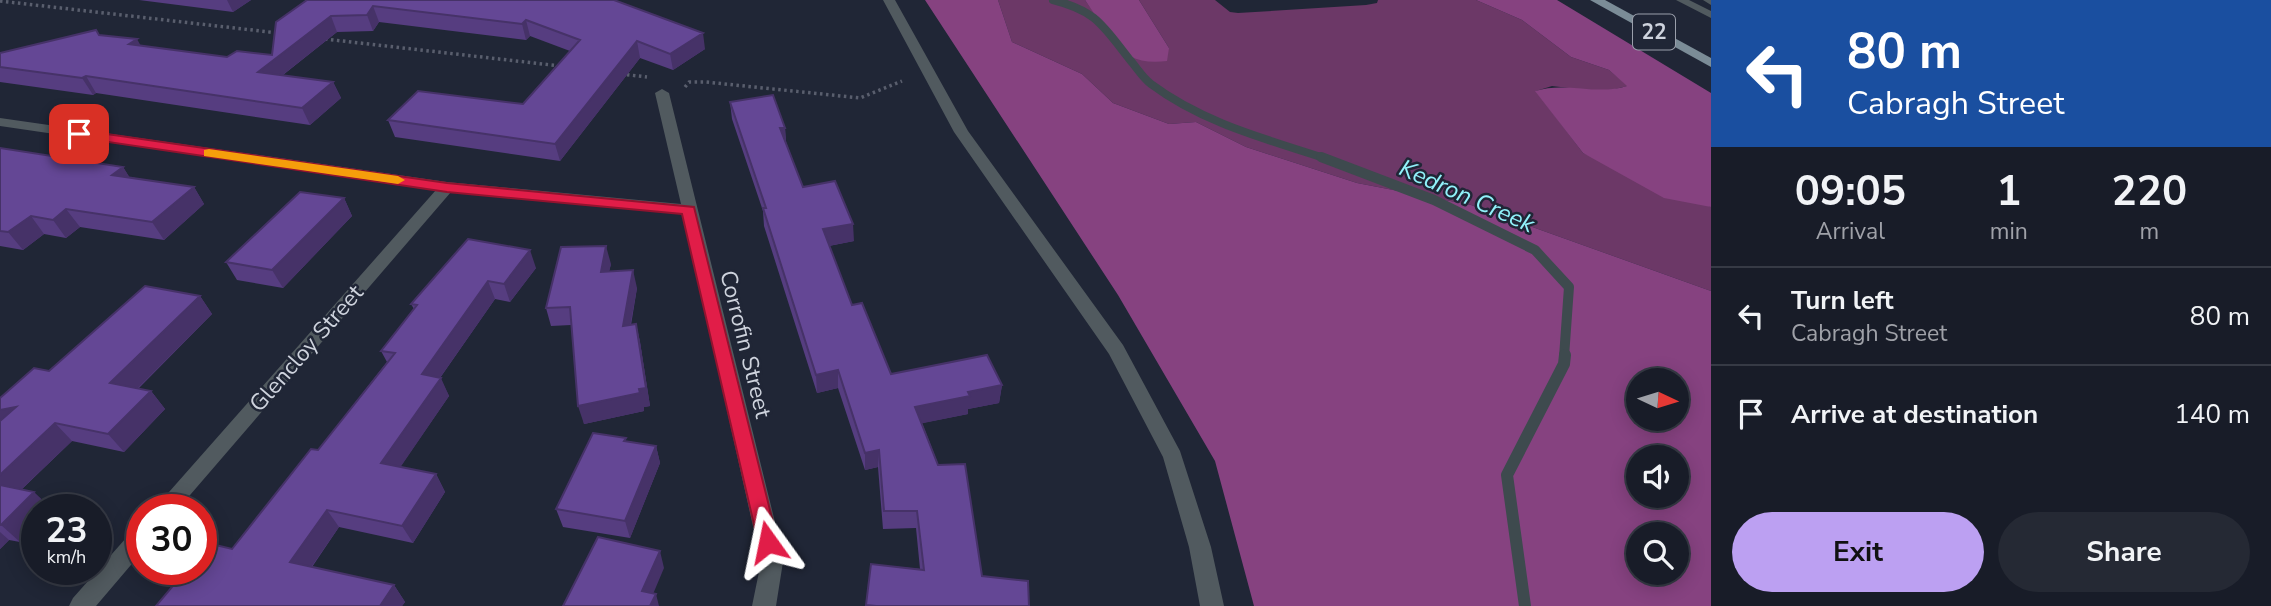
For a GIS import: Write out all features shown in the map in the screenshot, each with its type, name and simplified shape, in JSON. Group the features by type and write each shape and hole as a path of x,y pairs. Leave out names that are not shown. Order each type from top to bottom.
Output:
{"main road":[{"name":"22","path":"1596,0 1711,63"}],"street":[{"path":"888,0 961,132 1116,350 1167,445 1200,547 1212,606"},
{"name":"Corrofin Street","path":"662,93 772,562 764,606"},
{"path":"0,122 447,187 689,210"},
{"name":"Glencloy Street","path":"178,494 447,187"},
{"path":"81,606 126,554"}],"lane":[{"path":"1681,0 1711,15"}],"path":[{"path":"0,1 291,35"},
{"path":"318,38 560,66"},
{"path":"612,73 651,77"},
{"path":"677,80 860,98 902,81"},
{"path":"662,93 682,92 689,82"}],"shaded area":[{"path":"925,0 998,0 1012,42 1082,74 1113,103 1169,124 1196,122 1246,147 1357,183 1471,205 1711,291 1711,606 1254,606 1215,461 1118,295"},
{"path":"998,0 1085,0 1120,50 1169,48 1139,0 1215,0 1230,12 1238,13 1366,5 1377,3 1378,0 1476,0 1522,20 1571,57 1609,70 1628,86 1602,92 1552,86 1536,91 1583,153 1711,207 1711,291 1471,205 1357,183 1246,147 1196,122 1169,124 1113,103 1082,74 1012,42"},
{"path":"1085,0 1139,0 1169,48 1167,61 1150,62 1126,54 1109,37"},
{"path":"1476,0 1557,0 1711,93 1711,207 1664,198 1583,153 1535,91 1558,87 1604,90 1627,86 1609,70 1571,57 1522,20"}],"building":[{"path":"307,0 614,0 703,33 670,54 637,41 555,144 388,120 418,91 523,104 580,40 526,20 522,24 373,6 367,15 331,16 258,72 333,82 302,108 86,76 82,78 0,67 0,53 96,30 99,35 137,39 129,44 227,57 237,51 272,55 276,22"},
{"path":"773,95 785,128 780,128 803,187 835,181 853,224 823,229 852,305 862,303 891,374 987,355 1002,385 968,392 970,396 915,407 938,465 965,464 982,576 1028,581 1029,606 866,605 871,564 924,570 917,511 884,511 879,450 865,453 838,370 816,375 763,208 766,208 730,102"},
{"path":"0,148 123,167 112,175 194,187 152,222 66,209 53,220 31,216 8,232 0,231"},
{"path":"300,192 344,198 272,270 226,262"},
{"path":"468,239 530,250 504,284 488,281 422,374 441,378 381,463 436,474 402,526 327,510 290,562 394,585 380,606 156,606 174,585 217,585 217,545 232,549 311,449 318,450 395,353 381,351 417,305 411,304"},
{"path":"606,246 601,272 633,270 623,326 636,324 646,388 639,389 640,393 578,406 570,307 546,308 561,247"},
{"path":"145,286 200,296 110,383 151,391 108,434 55,423 0,475 0,421 16,407 0,410 0,398 34,368 49,371"},
{"path":"593,433 656,446 625,521 556,509"},
{"path":"0,485 34,492 21,494 21,505 0,525"},
{"path":"598,537 660,551 642,591 656,594 650,606 563,606"}],"waterway":[{"name":"Kedron Creek","path":"1053,0 1080,9 1098,21 1145,79 1171,98 1213,120 1322,158"},
{"name":"Kedron Creek","path":"1322,158 1327,159"},
{"name":"Kedron Creek","path":"1322,158 1434,200 1535,250 1569,287 1564,357"},
{"name":"Kedron Creek","path":"1525,606 1507,475 1564,364 1565,355"}],"slow traffic":[{"path":"209,153 398,180"}],"route":[{"path":"79,134 447,187 689,210 768,542"}]}
